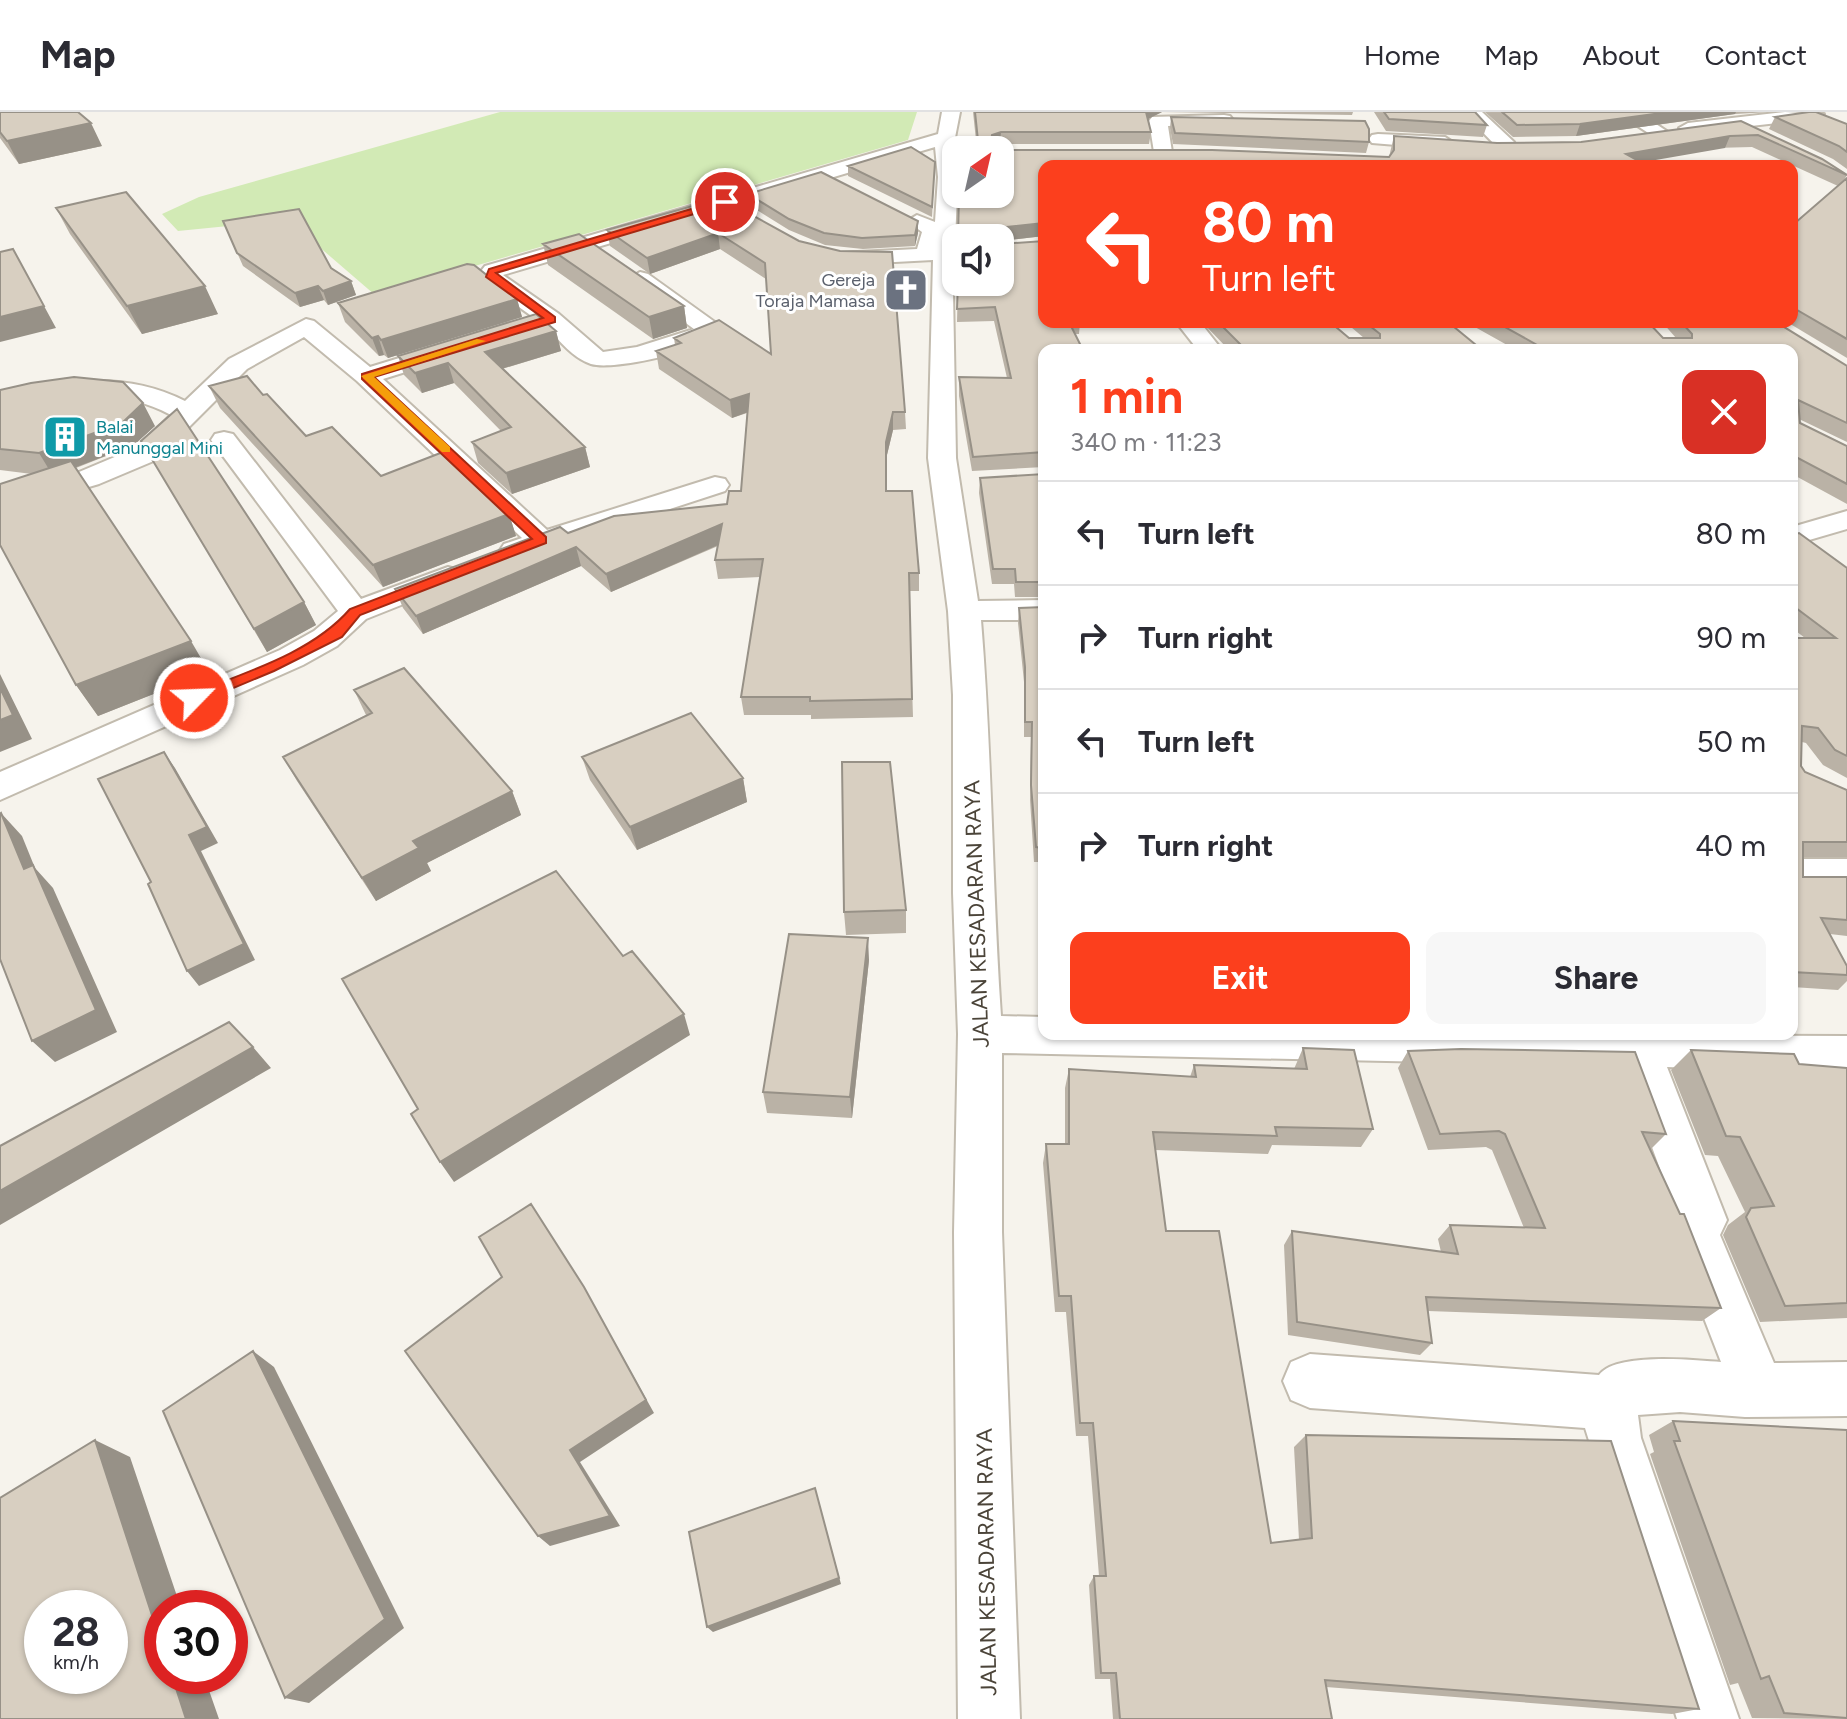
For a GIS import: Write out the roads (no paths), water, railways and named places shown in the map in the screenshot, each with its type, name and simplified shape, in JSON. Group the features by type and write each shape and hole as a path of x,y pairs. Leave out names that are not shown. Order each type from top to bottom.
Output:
{"street":[{"name":"JALAN KESADARAN RAYA","path":"950,136 951,112"},
{"path":"1472,112 1494,145 1510,160"},
{"path":"1625,112 1659,132"},
{"path":"1716,112 1772,139"},
{"path":"1627,136 1815,114"},
{"path":"1163,152 1158,121 1240,121"},
{"path":"1379,160 1374,131 1494,145"},
{"path":"586,243 711,330 613,360 601,359 489,275 493,271 586,243 725,202 824,174 942,149"},
{"path":"824,174 850,187"},
{"path":"725,202 749,217"},
{"path":"820,257 926,255 933,229 902,213"},
{"name":"JALAN KESADARAN RAYA","path":"946,296 941,357 942,458 960,483 970,695 973,893 980,1034 978,1232 989,1719"},
{"path":"366,376 551,319"},
{"path":"0,504 121,467 146,454 238,364 318,321 366,376 541,540"},
{"path":"1193,328 1205,344"},
{"path":"0,405 64,388 106,386 154,396 188,413"},
{"path":"224,440 355,612"},
{"path":"0,787 222,685 268,668 337,634 355,612 541,540 715,485"},
{"path":"1798,534 1847,520"},
{"path":"964,611 1038,610"},
{"path":"1798,874 1847,874"},
{"path":"980,1034 1038,1034"},
{"path":"1588,1040 1637,1048 1847,1055"},
{"path":"1637,1048 1703,1220 1693,1228 1759,1390"},
{"path":"1310,1381 1611,1403"},
{"path":"1708,1719 1614,1438 1610,1421 1611,1403 1622,1389 1642,1385 1759,1390 1847,1389"}],"place":[{"name":"Gereja Toraja Mamasa","path":"906,290"},
{"name":"Balai Manunggal Mini","path":"65,437"}]}
